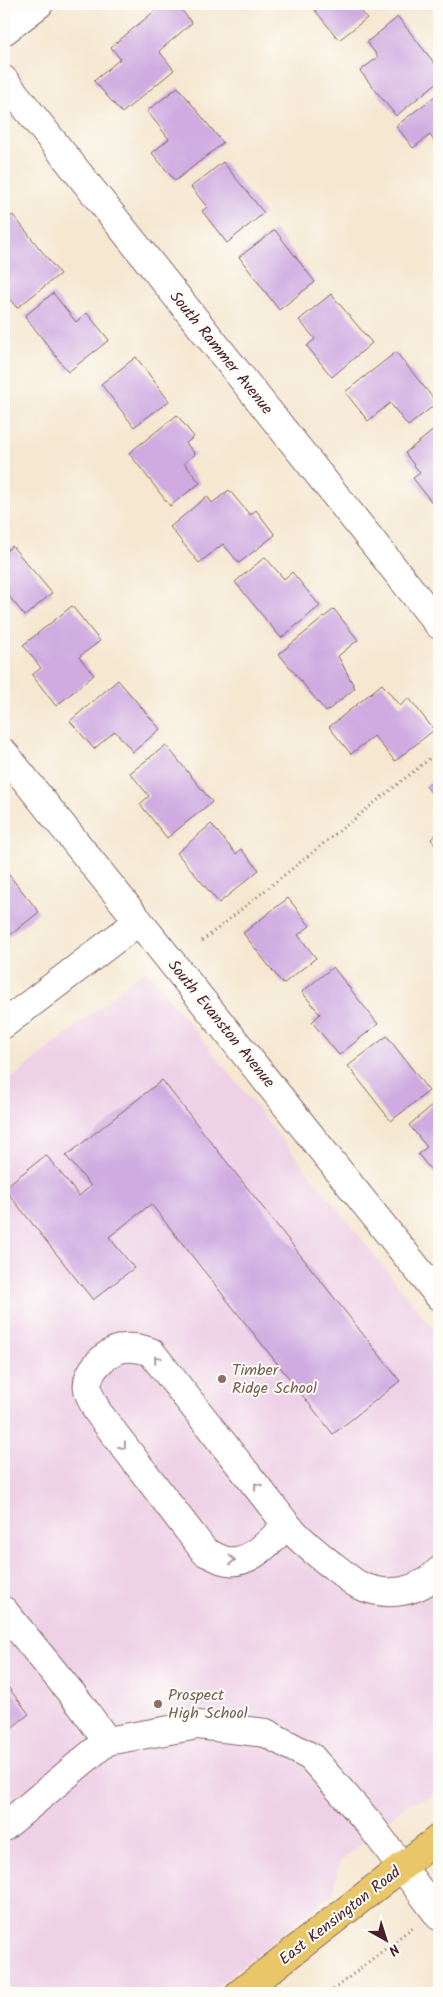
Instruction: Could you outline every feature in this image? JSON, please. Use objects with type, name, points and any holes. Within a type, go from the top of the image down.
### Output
[{"type":"main road","name":"East Kensington Road","points":[[240,1993],[439,1838]]},
{"type":"street","points":[[4,31],[39,4]]},
{"type":"street","name":"South Rammer Avenue","points":[[4,80],[439,625]]},
{"type":"street","name":"South Evanston Avenue","points":[[4,752],[439,1296]]},
{"type":"street","points":[[4,1024],[139,920]]},
{"type":"street","points":[[287,1525],[259,1551],[241,1560],[225,1561],[205,1552],[97,1411],[88,1388],[91,1371],[107,1356],[123,1348],[142,1348],[151,1352],[303,1543],[360,1586],[373,1590],[397,1592],[413,1589],[432,1579],[439,1571]]},
{"type":"street","points":[[4,1611],[81,1705],[107,1741]]},
{"type":"street","points":[[4,1827],[107,1741],[198,1725],[266,1733],[311,1757],[368,1822],[439,1916]]},
{"type":"path","points":[[202,941],[439,751]]},
{"type":"path","points":[[329,1993],[403,1935]]},
{"type":"shaded area","name":"Timber Ridge School","points":[[146,969],[439,1336],[439,1790],[431,1797],[407,1804],[340,1862],[333,1893],[208,1993],[4,1993],[4,1085]]},
{"type":"building","points":[[163,4],[177,4],[192,23],[159,51],[174,70],[122,113],[94,81],[120,59],[111,47]]},
{"type":"building","points":[[310,4],[355,4],[367,18],[339,40]]},
{"type":"building","points":[[398,17],[439,69],[439,81],[396,116],[360,71],[378,57],[367,42]]},
{"type":"building","points":[[178,87],[223,143],[175,181],[152,153],[169,139],[147,111]]},
{"type":"building","points":[[439,93],[439,148],[430,135],[413,148],[396,126]]},
{"type":"building","points":[[223,162],[264,213],[227,243],[202,211],[207,207],[191,187]]},
{"type":"building","points":[[13,215],[60,274],[17,308],[4,292],[4,223]]},
{"type":"building","points":[[275,230],[315,282],[279,310],[239,257]]},
{"type":"building","points":[[53,293],[76,322],[87,313],[109,340],[68,372],[25,316]]},
{"type":"building","points":[[331,294],[372,343],[332,377],[307,346],[315,339],[299,320]]},
{"type":"building","points":[[396,352],[437,403],[408,426],[390,403],[368,421],[345,392]]},
{"type":"building","points":[[136,357],[169,401],[134,427],[101,384]]},
{"type":"building","points":[[177,415],[194,437],[186,443],[195,454],[184,463],[200,483],[170,506],[129,453]]},
{"type":"building","points":[[435,429],[439,435],[439,508],[437,509],[413,478],[420,473],[405,453]]},
{"type":"building","points":[[229,490],[250,515],[256,510],[275,535],[239,563],[223,544],[199,563],[170,527],[207,496],[212,503]]},
{"type":"building","points":[[4,518],[10,525],[4,530]]},
{"type":"building","points":[[12,546],[52,593],[25,616],[8,595],[4,598],[4,553]]},
{"type":"building","points":[[265,557],[284,579],[292,572],[320,606],[281,638],[235,582]]},
{"type":"building","points":[[72,606],[100,641],[79,657],[94,675],[56,706],[32,675],[41,668],[23,645]]},
{"type":"building","points":[[334,609],[358,640],[338,656],[355,688],[326,712],[279,654]]},
{"type":"building","points":[[118,680],[160,729],[133,752],[115,731],[94,749],[70,721]]},
{"type":"building","points":[[382,684],[400,706],[409,698],[434,730],[395,761],[374,736],[351,754],[329,727]]},
{"type":"building","points":[[166,745],[212,802],[167,838],[140,804],[149,796],[130,773]]},
{"type":"building","points":[[439,776],[439,804],[426,786]]},
{"type":"building","points":[[211,824],[236,854],[241,849],[259,870],[219,903],[177,853]]},
{"type":"building","points":[[439,832],[439,850],[431,839]]},
{"type":"building","points":[[9,875],[39,912],[4,940],[4,879]]},
{"type":"building","points":[[288,898],[310,926],[298,935],[316,958],[283,984],[243,933]]},
{"type":"building","points":[[333,967],[378,1024],[339,1055],[312,1022],[320,1014],[302,992]]},
{"type":"building","points":[[387,1036],[429,1091],[391,1121],[348,1066]]},
{"type":"building","points":[[162,1080],[400,1381],[333,1434],[151,1204],[109,1237],[134,1268],[93,1300],[4,1188],[46,1155],[79,1196],[91,1186],[66,1156]]},
{"type":"building","points":[[439,1100],[439,1180],[418,1154],[427,1147],[409,1125]]},
{"type":"building","points":[[4,1682],[29,1714],[4,1734]]},
{"type":"place","name":"Timber Ridge School","points":[[222,1379]]},
{"type":"place","name":"Prospect High School","points":[[158,1704]]}]
